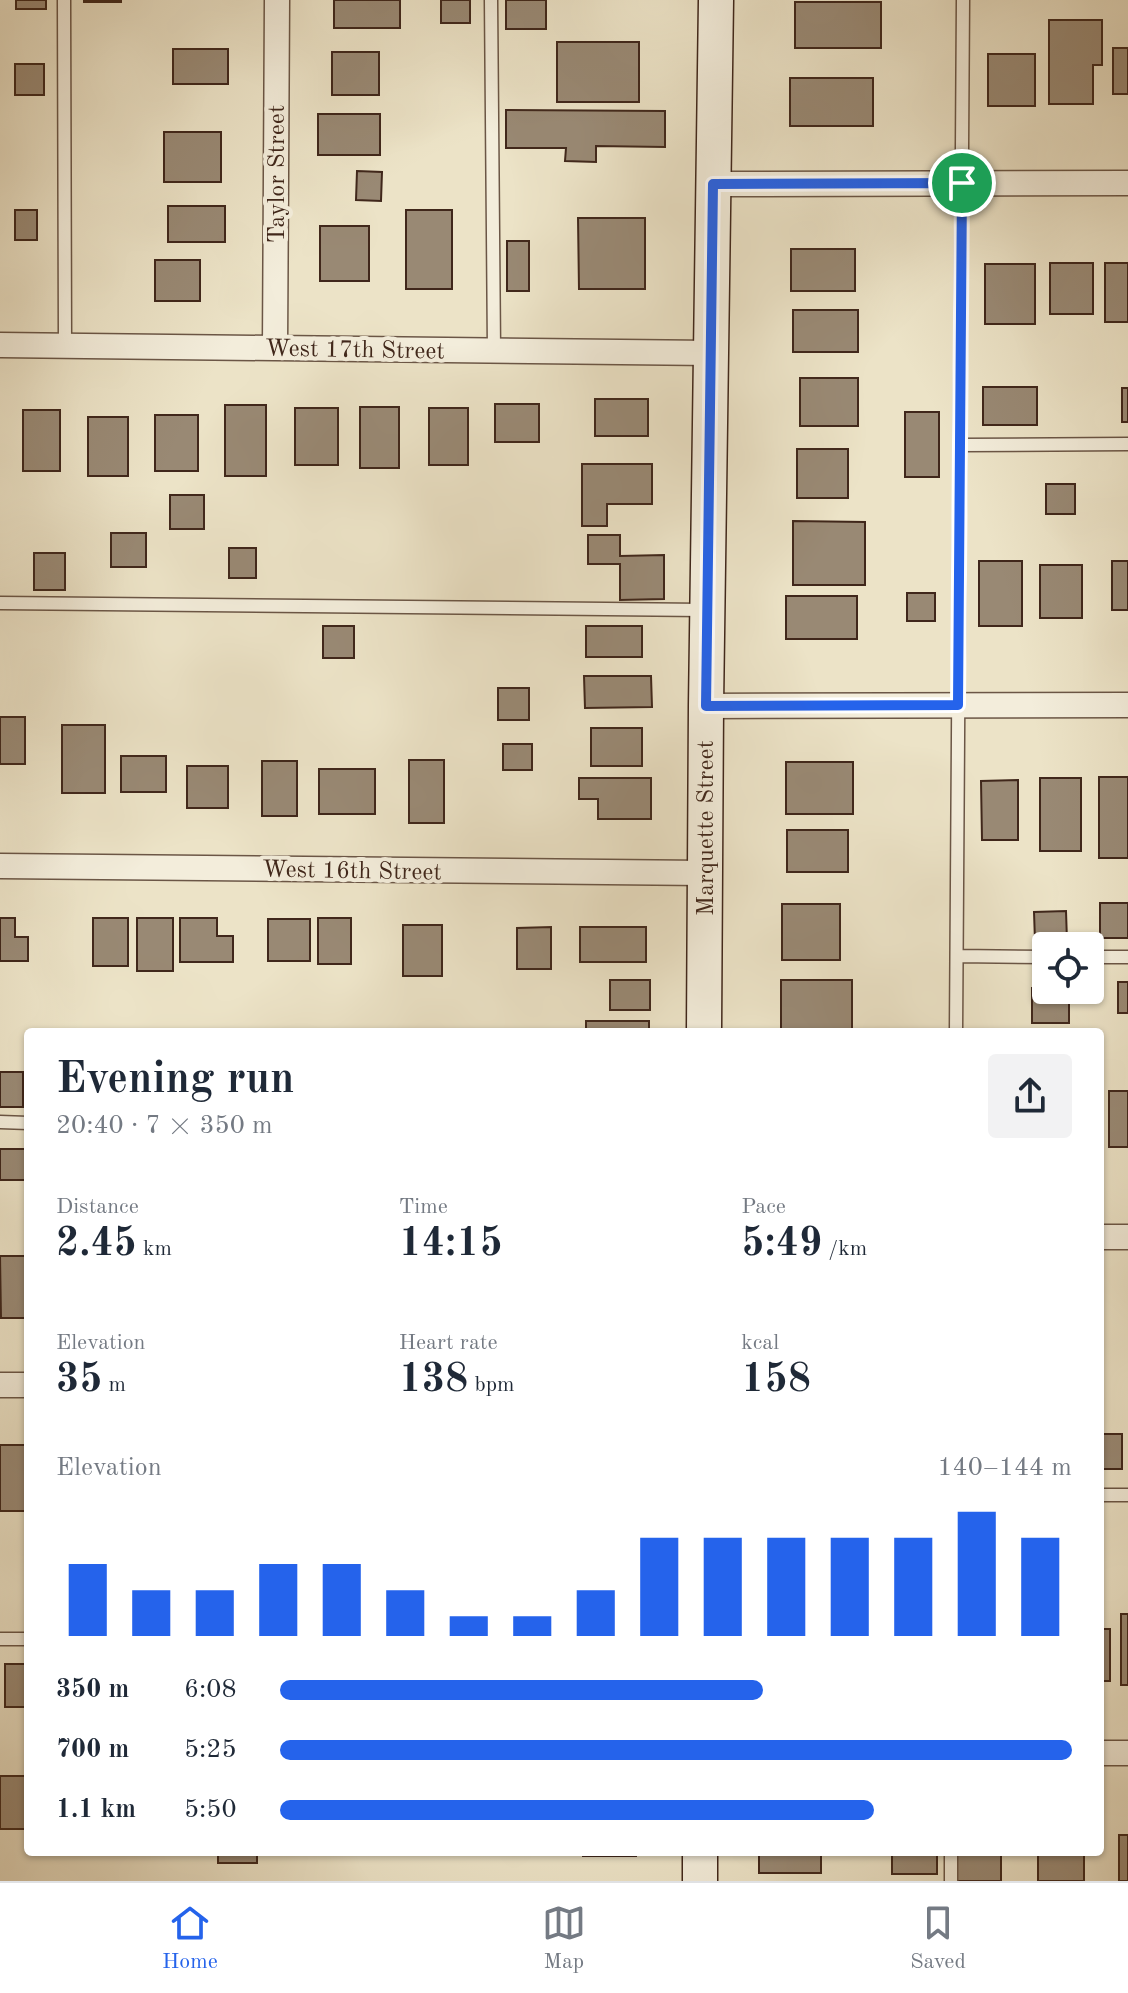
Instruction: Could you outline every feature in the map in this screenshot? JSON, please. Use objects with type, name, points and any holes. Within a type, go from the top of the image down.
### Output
[{"type":"street","name":"Taylor Street","points":[[275,348],[277,0]]},
{"type":"street","name":"Marquette Street","points":[[704,1028],[716,0]]},
{"type":"street","points":[[713,184],[1128,183]]},
{"type":"street","name":"West 17th Street","points":[[0,345],[711,353]]},
{"type":"street","points":[[706,706],[1128,705]]},
{"type":"street","name":"West 16th Street","points":[[0,866],[704,873]]},
{"type":"street","points":[[1104,1237],[1128,1237]]},
{"type":"street","points":[[0,1385],[24,1385]]},
{"type":"street","points":[[1104,1753],[1128,1753]]},
{"type":"street","points":[[700,1856],[700,1881]]},
{"type":"lane","points":[[64,0],[65,345]]},
{"type":"lane","points":[[491,0],[494,350]]},
{"type":"lane","points":[[956,1028],[963,0]]},
{"type":"lane","points":[[960,445],[1128,444]]},
{"type":"lane","points":[[0,603],[707,610]]},
{"type":"lane","points":[[957,956],[1032,957]]},
{"type":"lane","points":[[1104,957],[1128,957]]},
{"type":"lane","points":[[0,1122],[24,1123]]},
{"type":"lane","points":[[1104,1495],[1128,1495]]},
{"type":"lane","points":[[0,1639],[24,1639]]},
{"type":"lane","points":[[951,1856],[951,1881]]},
{"type":"building","points":[[16,0],[46,0],[46,9],[16,9]]},
{"type":"building","points":[[121,0],[121,2],[84,2]]},
{"type":"building","points":[[334,0],[400,0],[400,28],[334,28]]},
{"type":"building","points":[[441,0],[470,0],[470,23],[441,23]]},
{"type":"building","points":[[506,0],[546,0],[546,29],[506,29]]},
{"type":"building","points":[[795,2],[881,2],[881,48],[795,48]]},
{"type":"building","points":[[1049,20],[1102,20],[1102,65],[1093,65],[1093,104],[1049,104]]},
{"type":"building","points":[[557,42],[639,42],[639,102],[557,102]]},
{"type":"building","points":[[1113,48],[1128,48],[1128,94],[1113,94]]},
{"type":"building","points":[[173,49],[228,49],[228,84],[173,84]]},
{"type":"building","points":[[332,52],[379,52],[379,95],[332,95]]},
{"type":"building","points":[[988,54],[1035,54],[1035,106],[988,106]]},
{"type":"building","points":[[15,64],[44,64],[44,95],[15,95]]},
{"type":"building","points":[[790,78],[873,78],[873,126],[790,126]]},
{"type":"building","points":[[506,110],[665,111],[665,147],[596,146],[596,162],[565,161],[566,148],[506,148]]},
{"type":"building","points":[[318,114],[380,114],[380,155],[318,155]]},
{"type":"building","points":[[164,132],[221,132],[221,182],[164,182]]},
{"type":"building","points":[[357,171],[382,172],[381,201],[356,200]]},
{"type":"building","points":[[168,206],[225,206],[225,242],[168,242]]},
{"type":"building","points":[[15,210],[37,210],[37,240],[15,240]]},
{"type":"building","points":[[406,210],[452,210],[452,289],[406,289]]},
{"type":"building","points":[[578,218],[645,218],[645,289],[579,289]]},
{"type":"building","points":[[320,226],[369,226],[369,281],[320,281]]},
{"type":"building","points":[[507,241],[529,241],[529,291],[507,291]]},
{"type":"building","points":[[791,249],[855,249],[855,291],[791,291]]},
{"type":"building","points":[[155,260],[200,260],[200,301],[155,301]]},
{"type":"building","points":[[1050,263],[1093,263],[1093,314],[1050,314]]},
{"type":"building","points":[[1105,263],[1128,263],[1128,322],[1105,322]]},
{"type":"building","points":[[985,264],[1035,264],[1035,324],[985,324]]},
{"type":"building","points":[[793,310],[858,310],[858,352],[793,352]]},
{"type":"building","points":[[800,378],[858,378],[858,426],[800,426]]},
{"type":"building","points":[[983,387],[1037,387],[1037,425],[983,425]]},
{"type":"building","points":[[1122,388],[1128,388],[1128,422],[1122,422]]},
{"type":"building","points":[[595,399],[648,399],[648,436],[595,436]]},
{"type":"building","points":[[495,404],[539,404],[539,442],[495,442]]},
{"type":"building","points":[[225,405],[266,405],[266,476],[225,476]]},
{"type":"building","points":[[360,407],[399,407],[399,468],[360,468]]},
{"type":"building","points":[[295,408],[338,408],[338,465],[295,465]]},
{"type":"building","points":[[429,408],[468,408],[468,465],[429,465]]},
{"type":"building","points":[[23,410],[60,410],[60,471],[23,471]]},
{"type":"building","points":[[905,412],[939,412],[939,477],[905,477]]},
{"type":"building","points":[[155,415],[198,415],[198,471],[155,471]]},
{"type":"building","points":[[88,417],[128,417],[128,476],[88,476]]},
{"type":"building","points":[[797,449],[848,449],[848,498],[797,498]]},
{"type":"building","points":[[582,464],[652,464],[652,504],[607,504],[607,526],[582,526]]},
{"type":"building","points":[[1046,484],[1075,484],[1075,514],[1046,514]]},
{"type":"building","points":[[170,495],[204,495],[204,529],[170,529]]},
{"type":"building","points":[[793,521],[865,522],[865,585],[793,585]]},
{"type":"building","points":[[111,533],[146,533],[146,567],[111,567]]},
{"type":"building","points":[[588,535],[620,535],[620,556],[664,555],[664,599],[620,600],[620,564],[588,564]]},
{"type":"building","points":[[229,548],[256,548],[256,578],[229,578]]},
{"type":"building","points":[[34,553],[65,553],[65,590],[34,590]]},
{"type":"building","points":[[979,561],[1022,561],[1022,626],[979,626]]},
{"type":"building","points":[[1112,561],[1128,561],[1128,610],[1112,610]]},
{"type":"building","points":[[1040,565],[1082,565],[1082,618],[1040,618]]},
{"type":"building","points":[[907,593],[935,593],[935,621],[907,621]]},
{"type":"building","points":[[786,596],[857,596],[857,639],[786,639]]},
{"type":"building","points":[[323,626],[354,626],[354,658],[323,658]]},
{"type":"building","points":[[586,626],[642,626],[642,657],[586,657]]},
{"type":"building","points":[[584,676],[651,676],[652,707],[585,708]]},
{"type":"building","points":[[498,688],[529,688],[529,720],[498,720]]},
{"type":"building","points":[[0,717],[25,717],[25,764],[0,764]]},
{"type":"building","points":[[62,725],[105,725],[105,793],[62,793]]},
{"type":"building","points":[[591,728],[642,728],[642,766],[591,766]]},
{"type":"building","points":[[503,744],[532,744],[532,770],[503,770]]},
{"type":"building","points":[[121,756],[166,756],[166,792],[121,792]]},
{"type":"building","points":[[409,760],[444,760],[444,823],[409,823]]},
{"type":"building","points":[[262,761],[297,761],[297,816],[262,816]]},
{"type":"building","points":[[786,762],[853,762],[853,814],[786,814]]},
{"type":"building","points":[[187,766],[228,766],[228,808],[187,808]]},
{"type":"building","points":[[319,769],[375,769],[375,814],[319,814]]},
{"type":"building","points":[[1099,777],[1128,777],[1128,858],[1099,858]]},
{"type":"building","points":[[579,778],[651,778],[651,819],[598,819],[598,799],[579,799]]},
{"type":"building","points":[[1040,778],[1081,778],[1081,851],[1040,851]]},
{"type":"building","points":[[1018,780],[1018,840],[982,840],[981,781]]},
{"type":"building","points":[[787,830],[848,830],[848,872],[787,872]]},
{"type":"building","points":[[1100,903],[1128,903],[1128,938],[1104,938],[1104,932],[1100,932]]},
{"type":"building","points":[[782,904],[840,904],[840,960],[782,960]]},
{"type":"building","points":[[1066,911],[1067,932],[1035,932],[1034,912]]},
{"type":"building","points":[[0,918],[15,918],[15,937],[28,937],[28,961],[0,961]]},
{"type":"building","points":[[93,918],[128,918],[128,966],[93,966]]},
{"type":"building","points":[[137,918],[173,918],[173,971],[137,971]]},
{"type":"building","points":[[180,918],[217,918],[217,936],[233,936],[233,962],[180,962]]},
{"type":"building","points":[[318,918],[351,918],[351,964],[318,964]]},
{"type":"building","points":[[268,919],[310,919],[310,961],[268,961]]},
{"type":"building","points":[[403,925],[442,925],[442,976],[403,976]]},
{"type":"building","points":[[551,927],[551,969],[517,969],[517,928]]},
{"type":"building","points":[[580,927],[646,927],[646,962],[580,962]]},
{"type":"building","points":[[610,980],[650,980],[650,1010],[610,1010]]},
{"type":"building","points":[[781,980],[852,980],[852,1028],[781,1028]]},
{"type":"building","points":[[1118,982],[1128,982],[1128,1013],[1118,1013]]},
{"type":"building","points":[[1032,1004],[1069,1004],[1069,1023],[1032,1023]]},
{"type":"building","points":[[586,1021],[649,1021],[649,1028],[586,1028]]},
{"type":"building","points":[[0,1072],[23,1072],[23,1107],[0,1107]]},
{"type":"building","points":[[1109,1091],[1128,1091],[1128,1147],[1109,1147]]},
{"type":"building","points":[[0,1149],[24,1149],[24,1180],[0,1180]]},
{"type":"building","points":[[0,1256],[24,1256],[24,1318],[1,1318]]},
{"type":"building","points":[[1104,1434],[1122,1434],[1122,1469],[1104,1469]]},
{"type":"building","points":[[0,1445],[24,1445],[24,1511],[0,1511]]},
{"type":"building","points":[[1121,1614],[1128,1614],[1128,1685],[1121,1685]]},
{"type":"building","points":[[1104,1629],[1110,1629],[1110,1681],[1104,1681]]},
{"type":"building","points":[[5,1664],[24,1664],[24,1707],[5,1707]]},
{"type":"building","points":[[0,1776],[24,1776],[24,1829],[0,1829]]},
{"type":"building","points":[[1119,1835],[1128,1835],[1128,1881],[1119,1881]]},
{"type":"building","points":[[218,1856],[257,1856],[257,1863],[218,1863]]},
{"type":"building","points":[[759,1856],[821,1856],[821,1873],[759,1873]]},
{"type":"building","points":[[892,1856],[937,1856],[937,1874],[892,1874]]},
{"type":"building","points":[[956,1856],[1001,1856],[1001,1881],[956,1881]]},
{"type":"building","points":[[1038,1856],[1084,1856],[1084,1881],[1038,1881]]},
{"type":"route","points":[[962,183],[958,705],[706,706],[713,184],[962,183]]}]
